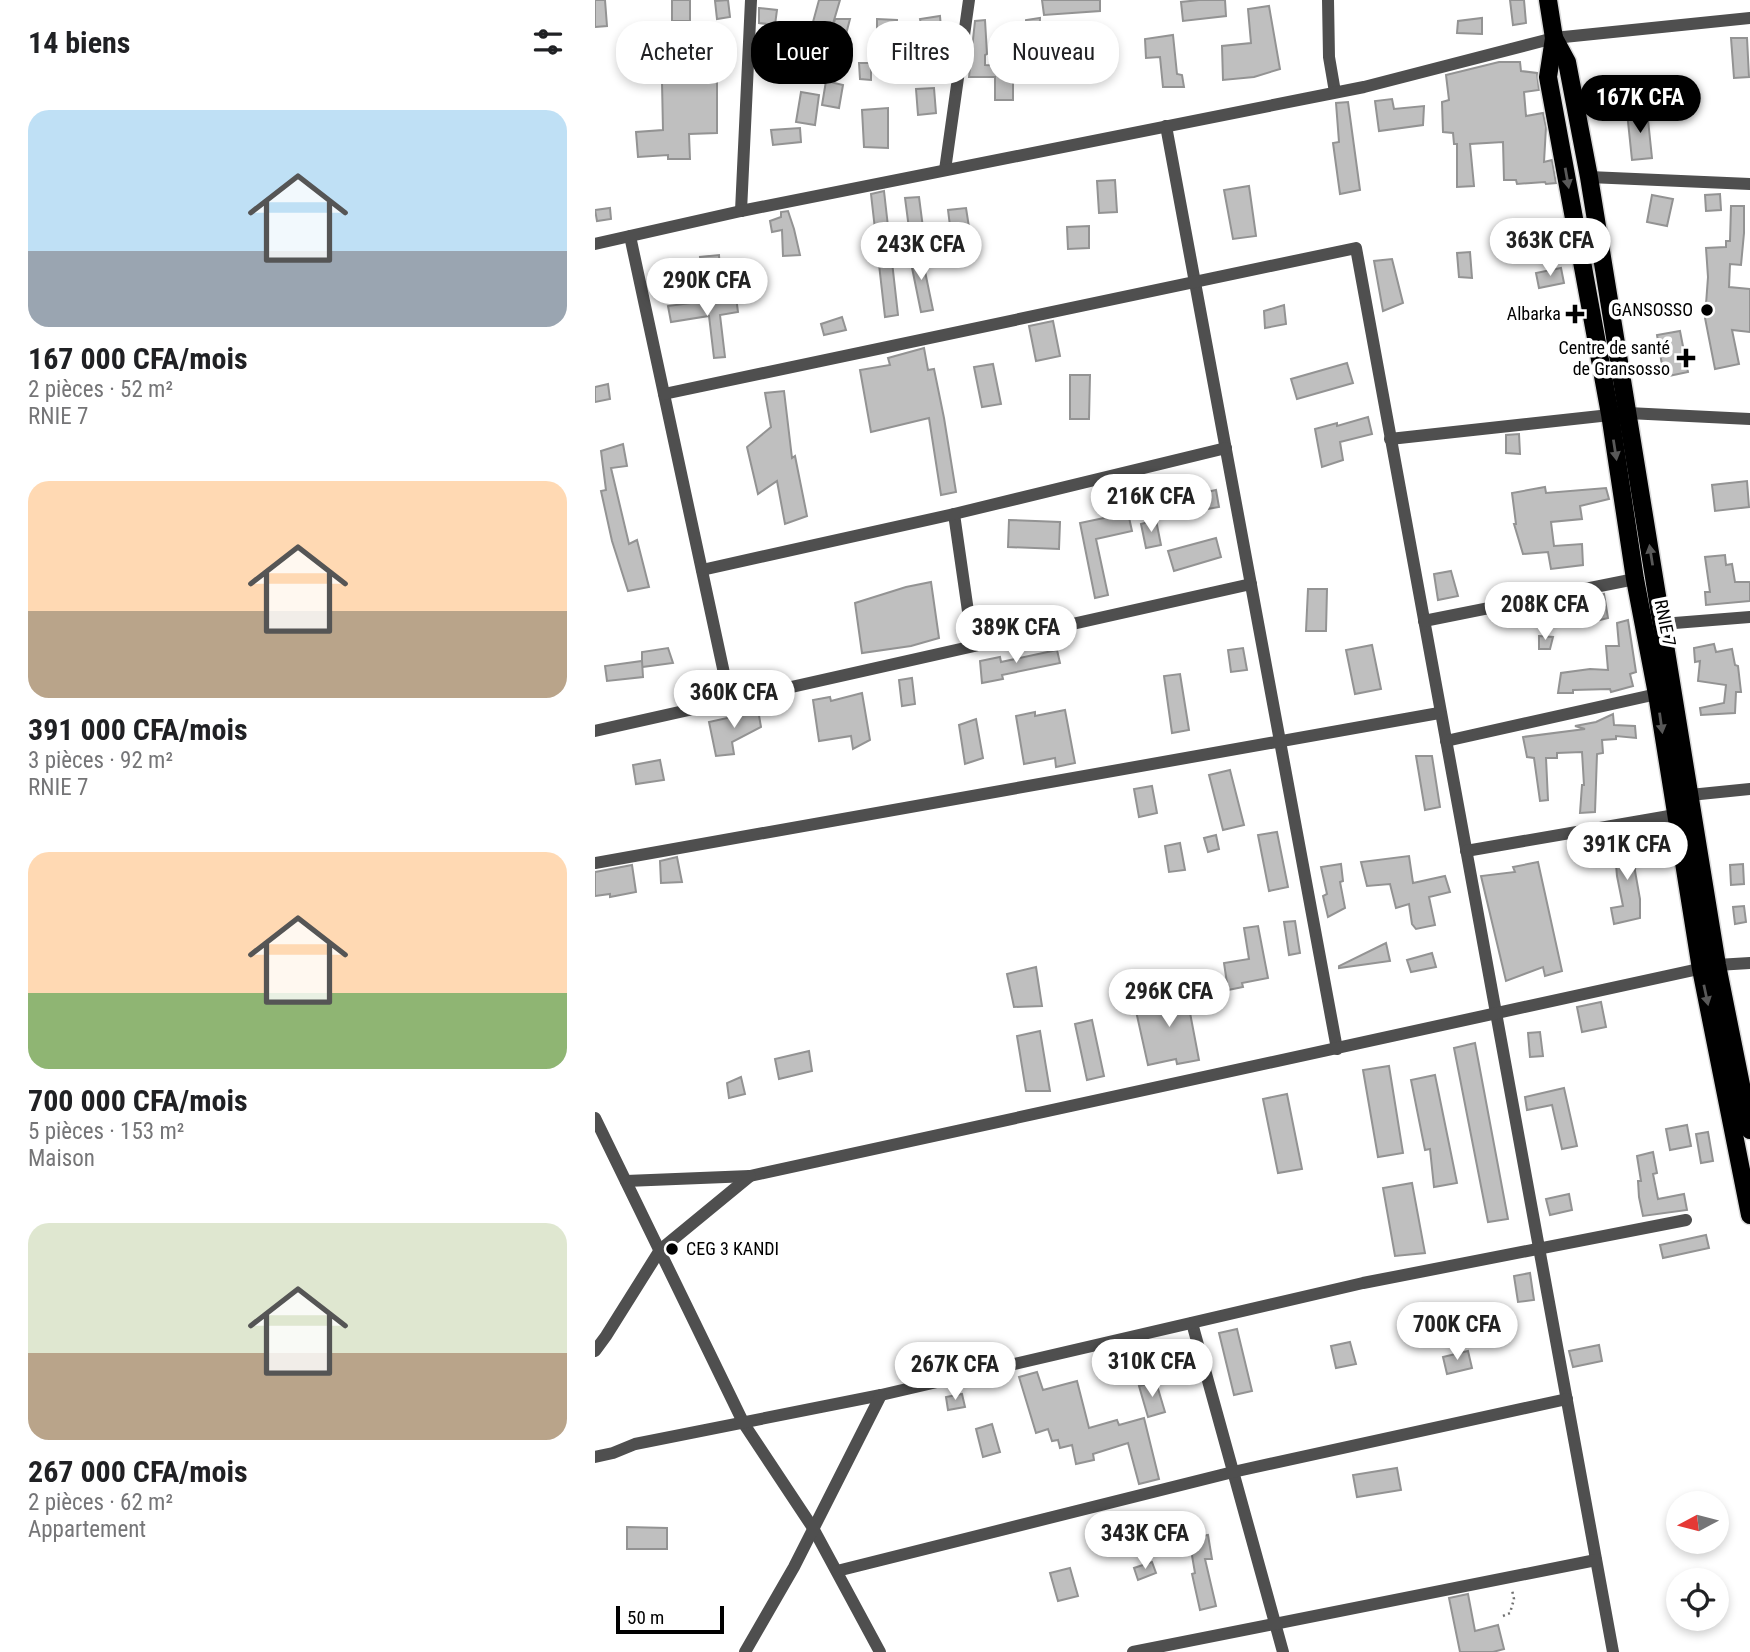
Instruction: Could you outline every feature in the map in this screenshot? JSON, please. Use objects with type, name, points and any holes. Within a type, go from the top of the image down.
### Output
[{"type":"main road","name":"RNIE 7","points":[[1548,0],[1554,38],[1548,77],[1663,624],[1690,795],[1709,967],[1750,1215]]},
{"type":"main road","name":"RNIE 7","points":[[1554,38],[1567,62],[1589,177],[1619,414],[1635,579],[1657,694],[1675,815],[1709,967],[1748,1105],[1750,1130]]},
{"type":"street","points":[[741,211],[751,0]]},
{"type":"street","points":[[945,170],[969,0]]},
{"type":"street","points":[[1328,0],[1329,57],[1335,92]]},
{"type":"street","points":[[595,244],[741,211],[1335,92],[1554,38],[1750,18]]},
{"type":"street","points":[[1166,126],[1337,1049]]},
{"type":"street","points":[[1589,177],[1750,184]]},
{"type":"street","points":[[630,236],[730,701]]},
{"type":"street","points":[[664,394],[1356,248],[1613,1652]]},
{"type":"street","points":[[1391,439],[1619,414],[1750,419]]},
{"type":"street","points":[[702,570],[954,514],[1226,448]]},
{"type":"street","points":[[954,514],[974,646]]},
{"type":"street","points":[[1424,621],[1635,579]]},
{"type":"street","points":[[595,731],[1251,584]]},
{"type":"street","points":[[1663,624],[1750,617]]},
{"type":"street","points":[[1446,741],[1657,694]]},
{"type":"street","points":[[595,863],[1439,713]]},
{"type":"street","points":[[1690,795],[1750,789]]},
{"type":"street","points":[[1466,851],[1675,815]]},
{"type":"street","points":[[626,1181],[750,1176],[1709,967],[1750,963]]},
{"type":"street","points":[[595,1118],[744,1424],[813,1528],[880,1652]]},
{"type":"street","points":[[595,1351],[660,1250],[750,1176]]},
{"type":"street","points":[[595,1457],[635,1444],[881,1395],[1363,1283],[1686,1220]]},
{"type":"street","points":[[1192,1323],[1283,1652]]},
{"type":"street","points":[[745,1652],[813,1528],[881,1395]]},
{"type":"street","points":[[837,1571],[1233,1472],[1567,1399]]},
{"type":"street","points":[[1133,1652],[1596,1560]]},
{"type":"path","points":[[1503,1616],[1510,1613],[1514,1599],[1508,1577]]},
{"type":"building","points":[[595,0],[605,0],[607,26],[595,27]]},
{"type":"building","points":[[672,0],[690,0],[690,21],[672,21]]},
{"type":"building","points":[[728,0],[730,17],[717,19],[715,1]]},
{"type":"building","points":[[819,0],[840,0],[834,21],[813,21]]},
{"type":"building","points":[[1042,0],[1100,0],[1100,11],[1044,15]]},
{"type":"building","points":[[1225,0],[1226,16],[1183,21],[1181,2]]},
{"type":"building","points":[[1510,0],[1524,0],[1526,23],[1513,25]]},
{"type":"building","points":[[1269,6],[1280,69],[1254,77],[1223,80],[1222,46],[1251,43],[1248,9]]},
{"type":"building","points":[[759,8],[777,10],[776,21],[759,21]]},
{"type":"building","points":[[940,16],[940,21],[920,21]]},
{"type":"building","points":[[1482,18],[1482,34],[1457,33],[1458,21]]},
{"type":"building","points":[[985,20],[985,65],[988,65],[988,77],[974,77],[975,21]]},
{"type":"building","points":[[1173,35],[1177,74],[1182,75],[1184,87],[1163,87],[1160,57],[1146,58],[1145,39]]},
{"type":"building","points":[[1731,38],[1747,38],[1749,77],[1734,78]]},
{"type":"building","points":[[1499,62],[1520,62],[1521,71],[1537,73],[1539,90],[1524,92],[1526,116],[1543,113],[1546,127],[1544,162],[1552,160],[1556,183],[1517,184],[1516,180],[1504,180],[1503,142],[1470,144],[1474,186],[1457,187],[1457,144],[1454,144],[1453,133],[1443,132],[1442,102],[1449,100],[1446,75]]},
{"type":"building","points":[[859,63],[867,63],[867,80],[860,79]]},
{"type":"building","points":[[662,84],[717,84],[717,133],[689,134],[690,159],[668,159],[668,155],[638,157],[636,132],[663,130]]},
{"type":"building","points":[[826,84],[843,85],[839,108],[822,105]]},
{"type":"building","points":[[995,84],[1013,84],[1013,100],[995,100]]},
{"type":"building","points":[[934,88],[936,113],[918,115],[916,89]]},
{"type":"building","points":[[801,92],[819,95],[815,125],[796,122]]},
{"type":"building","points":[[1392,99],[1394,109],[1424,106],[1423,125],[1379,131],[1375,101]]},
{"type":"building","points":[[1348,102],[1360,190],[1340,194],[1333,143],[1339,142],[1336,103]]},
{"type":"building","points":[[888,108],[888,148],[864,147],[862,110]]},
{"type":"building","points":[[1647,110],[1652,158],[1632,160],[1627,112]]},
{"type":"building","points":[[800,128],[801,142],[773,145],[771,130]]},
{"type":"building","points":[[1115,180],[1117,212],[1099,213],[1097,181]]},
{"type":"building","points":[[1249,186],[1256,236],[1233,239],[1224,190]]},
{"type":"building","points":[[884,191],[898,315],[885,317],[871,194]]},
{"type":"building","points":[[1720,194],[1721,210],[1706,211],[1705,195]]},
{"type":"building","points":[[1652,195],[1673,199],[1667,226],[1647,222]]},
{"type":"building","points":[[919,197],[925,243],[911,244],[905,198]]},
{"type":"building","points":[[1731,206],[1744,206],[1744,233],[1741,265],[1730,264],[1729,287],[1750,289],[1750,332],[1732,330],[1739,364],[1715,369],[1705,318],[1708,277],[1706,248],[1726,247],[1726,241],[1730,241]]},
{"type":"building","points":[[610,208],[611,219],[597,221],[595,210]]},
{"type":"building","points":[[966,208],[971,240],[952,242],[948,210]]},
{"type":"building","points":[[788,211],[800,255],[783,256],[782,230],[772,232],[770,221],[781,217],[781,212]]},
{"type":"building","points":[[1089,226],[1089,248],[1068,249],[1067,227]]},
{"type":"building","points":[[921,252],[933,310],[921,312],[909,253]]},
{"type":"building","points":[[1470,252],[1472,278],[1459,277],[1457,253]]},
{"type":"building","points":[[719,255],[720,270],[702,271],[700,257]]},
{"type":"building","points":[[1392,259],[1403,303],[1383,311],[1374,261]]},
{"type":"building","points":[[1561,268],[1564,283],[1539,288],[1536,273]]},
{"type":"building","points":[[736,297],[738,312],[720,315],[725,357],[714,358],[709,316],[671,322],[668,306]]},
{"type":"building","points":[[1284,305],[1286,324],[1265,328],[1264,311]]},
{"type":"building","points":[[842,317],[846,330],[824,335],[821,324]]},
{"type":"building","points":[[1053,321],[1060,356],[1036,361],[1029,326]]},
{"type":"building","points":[[1680,331],[1688,372],[1664,377],[1657,335]]},
{"type":"building","points":[[924,348],[928,370],[934,369],[956,492],[941,495],[929,418],[871,432],[860,370],[890,365],[888,358]]},
{"type":"building","points":[[1347,363],[1353,383],[1297,399],[1291,379]]},
{"type":"building","points":[[993,364],[1001,404],[982,407],[974,367]]},
{"type":"building","points":[[1070,375],[1090,375],[1089,419],[1070,419]]},
{"type":"building","points":[[608,384],[610,399],[595,402],[595,387]]},
{"type":"building","points":[[784,391],[792,458],[795,456],[807,516],[785,524],[777,481],[758,494],[747,447],[771,427],[765,393]]},
{"type":"building","points":[[1368,417],[1372,434],[1340,442],[1343,460],[1322,467],[1315,429]]},
{"type":"building","points":[[1519,434],[1520,454],[1506,453],[1506,435]]},
{"type":"building","points":[[623,444],[627,466],[611,468],[629,544],[637,540],[649,587],[628,591],[612,541],[601,491],[606,490],[601,451]]},
{"type":"building","points":[[1747,481],[1749,507],[1715,511],[1712,485]]},
{"type":"building","points":[[1545,487],[1546,493],[1606,488],[1609,499],[1580,506],[1582,519],[1551,522],[1554,546],[1582,544],[1583,565],[1551,569],[1548,552],[1523,554],[1514,524],[1512,493]]},
{"type":"building","points":[[1216,490],[1219,507],[1196,511],[1192,495]]},
{"type":"building","points":[[1128,513],[1132,531],[1096,539],[1108,595],[1095,598],[1080,523]]},
{"type":"building","points":[[1009,520],[1060,522],[1059,549],[1008,547]]},
{"type":"building","points":[[1156,520],[1161,545],[1146,548],[1141,524]]},
{"type":"building","points":[[1216,538],[1221,557],[1174,571],[1168,551]]},
{"type":"building","points":[[1725,555],[1726,565],[1732,564],[1735,582],[1750,582],[1750,601],[1706,605],[1705,592],[1710,592],[1705,557]]},
{"type":"building","points":[[1451,571],[1458,596],[1438,600],[1434,574]]},
{"type":"building","points":[[931,582],[939,638],[911,646],[862,653],[855,603]]},
{"type":"building","points":[[1308,589],[1327,589],[1326,631],[1306,631]]},
{"type":"building","points":[[1604,594],[1608,618],[1596,621],[1593,596]]},
{"type":"building","points":[[1628,620],[1636,672],[1630,674],[1633,686],[1611,692],[1610,689],[1558,693],[1561,673],[1590,669],[1608,670],[1606,646],[1619,646],[1617,623]]},
{"type":"building","points":[[1539,636],[1553,637],[1550,649],[1539,649]]},
{"type":"building","points":[[1714,644],[1716,652],[1732,649],[1735,665],[1738,666],[1741,692],[1736,692],[1735,713],[1701,715],[1700,708],[1724,703],[1726,685],[1698,681],[1700,661],[1695,662],[1694,648]]},
{"type":"building","points":[[1372,645],[1381,689],[1355,694],[1346,650]]},
{"type":"building","points":[[668,648],[673,663],[642,667],[642,652]]},
{"type":"building","points":[[1243,648],[1247,670],[1231,672],[1228,650]]},
{"type":"building","points":[[1057,650],[1060,663],[1002,675],[1003,679],[982,683],[980,661],[1000,657],[1001,662]]},
{"type":"building","points":[[642,661],[643,677],[607,681],[605,666]]},
{"type":"building","points":[[1180,674],[1189,730],[1172,733],[1164,676]]},
{"type":"building","points":[[912,678],[915,704],[902,706],[899,680]]},
{"type":"building","points":[[862,693],[870,740],[853,749],[851,736],[819,741],[813,700],[830,697],[831,701]]},
{"type":"building","points":[[757,704],[761,727],[732,742],[734,754],[716,756],[709,722],[741,715],[741,710]]},
{"type":"building","points":[[1065,710],[1075,763],[1056,767],[1055,758],[1024,764],[1016,716],[1035,712],[1035,716]]},
{"type":"building","points":[[1613,714],[1614,725],[1635,726],[1636,738],[1616,736],[1616,739],[1602,740],[1603,753],[1597,754],[1595,812],[1580,813],[1584,785],[1582,752],[1557,753],[1557,758],[1546,758],[1548,800],[1540,801],[1534,758],[1527,757],[1523,737],[1585,729],[1575,726],[1596,722]]},
{"type":"building","points":[[976,719],[983,758],[965,764],[959,725]]},
{"type":"building","points":[[1416,756],[1432,756],[1440,807],[1425,810]]},
{"type":"building","points":[[660,760],[664,780],[636,784],[633,765]]},
{"type":"building","points":[[1230,770],[1244,825],[1223,830],[1209,775]]},
{"type":"building","points":[[1152,786],[1157,813],[1139,817],[1134,789]]},
{"type":"building","points":[[1277,832],[1288,887],[1269,891],[1258,835]]},
{"type":"building","points":[[1216,835],[1219,849],[1208,852],[1204,838]]},
{"type":"building","points":[[1636,839],[1635,871],[1640,918],[1614,924],[1611,908],[1623,906],[1614,841]]},
{"type":"building","points":[[1180,843],[1185,870],[1169,872],[1165,846]]},
{"type":"building","points":[[1409,856],[1413,883],[1445,876],[1450,892],[1429,897],[1435,925],[1416,929],[1412,924],[1409,904],[1396,908],[1390,884],[1367,886],[1361,862]]},
{"type":"building","points":[[677,857],[682,882],[661,883],[660,861]]},
{"type":"building","points":[[1538,862],[1562,971],[1545,976],[1543,967],[1506,981],[1481,876],[1515,872],[1513,867]]},
{"type":"building","points":[[1341,864],[1343,881],[1340,882],[1345,908],[1328,917],[1323,896],[1327,894],[1321,867]]},
{"type":"building","points":[[1743,864],[1744,884],[1731,885],[1730,865]]},
{"type":"building","points":[[632,865],[636,892],[610,897],[610,894],[595,896],[595,872]]},
{"type":"building","points":[[1744,906],[1746,922],[1735,924],[1733,907]]},
{"type":"building","points":[[1295,921],[1300,953],[1289,955],[1284,922]]},
{"type":"building","points":[[1258,926],[1268,978],[1242,983],[1243,987],[1228,990],[1224,963],[1249,959],[1244,928]]},
{"type":"building","points":[[1386,943],[1390,961],[1339,968],[1339,966]]},
{"type":"building","points":[[1432,953],[1436,967],[1411,972],[1407,960]]},
{"type":"building","points":[[1036,967],[1042,1006],[1014,1007],[1007,974]]},
{"type":"building","points":[[1183,976],[1199,1060],[1177,1064],[1176,1059],[1148,1065],[1136,1011],[1173,1004],[1168,979]]},
{"type":"building","points":[[1601,1002],[1606,1027],[1582,1032],[1577,1007]]},
{"type":"building","points":[[1092,1020],[1104,1076],[1087,1080],[1075,1024]]},
{"type":"building","points":[[1040,1031],[1050,1091],[1026,1091],[1017,1036]]},
{"type":"building","points":[[1540,1032],[1543,1056],[1530,1057],[1528,1033]]},
{"type":"building","points":[[1475,1043],[1508,1219],[1488,1222],[1454,1048]]},
{"type":"building","points":[[809,1051],[812,1071],[779,1079],[775,1059]]},
{"type":"building","points":[[1389,1066],[1403,1153],[1378,1157],[1363,1070]]},
{"type":"building","points":[[1435,1075],[1457,1183],[1434,1187],[1430,1149],[1425,1150],[1411,1080]]},
{"type":"building","points":[[741,1077],[745,1094],[729,1098],[727,1083]]},
{"type":"building","points":[[1564,1088],[1577,1146],[1562,1149],[1552,1105],[1527,1110],[1525,1097]]},
{"type":"building","points":[[1287,1094],[1302,1169],[1278,1173],[1263,1099]]},
{"type":"building","points":[[1687,1125],[1691,1146],[1670,1150],[1666,1129]]},
{"type":"building","points":[[1708,1132],[1713,1161],[1701,1163],[1696,1134]]},
{"type":"building","points":[[1653,1152],[1657,1173],[1653,1174],[1658,1199],[1684,1194],[1687,1210],[1643,1216],[1637,1156]]},
{"type":"building","points":[[1412,1183],[1425,1253],[1395,1256],[1383,1188]]},
{"type":"building","points":[[1569,1194],[1572,1210],[1550,1215],[1546,1199]]},
{"type":"building","points":[[1706,1235],[1709,1248],[1663,1258],[1660,1245]]},
{"type":"building","points":[[1530,1273],[1534,1300],[1518,1302],[1514,1276]]},
{"type":"building","points":[[1237,1329],[1252,1391],[1234,1395],[1219,1333]]},
{"type":"building","points":[[1350,1342],[1356,1364],[1336,1368],[1331,1346]]},
{"type":"building","points":[[1599,1345],[1602,1361],[1573,1367],[1569,1351]]},
{"type":"building","points":[[1468,1351],[1472,1368],[1447,1374],[1443,1357]]},
{"type":"building","points":[[1037,1372],[1043,1390],[1077,1381],[1089,1428],[1117,1420],[1119,1425],[1144,1418],[1159,1479],[1139,1484],[1128,1443],[1093,1454],[1094,1460],[1076,1464],[1072,1445],[1060,1448],[1058,1440],[1052,1441],[1048,1429],[1036,1433],[1019,1377]]},
{"type":"building","points":[[1156,1382],[1165,1412],[1148,1417],[1139,1386]]},
{"type":"building","points":[[962,1394],[965,1407],[948,1410],[946,1397]]},
{"type":"building","points":[[992,1424],[1000,1452],[983,1457],[976,1429]]},
{"type":"building","points":[[1397,1468],[1401,1490],[1357,1497],[1353,1475]]},
{"type":"building","points":[[627,1527],[667,1528],[667,1549],[627,1549]]},
{"type":"building","points":[[1208,1535],[1212,1559],[1205,1559],[1216,1606],[1200,1610],[1192,1574],[1195,1573],[1189,1538]]},
{"type":"building","points":[[1152,1562],[1156,1573],[1138,1580],[1134,1568]]},
{"type":"building","points":[[1070,1568],[1078,1596],[1058,1601],[1050,1573]]},
{"type":"building","points":[[1468,1594],[1475,1631],[1498,1625],[1504,1649],[1493,1652],[1460,1652],[1449,1598]]},
{"type":"place","name":"GANSOSSO","points":[[1707,310]]},
{"type":"place","name":"Albarka","points":[[1575,314]]},
{"type":"place","name":"Centre de santé de Gransosso","points":[[1686,358]]},
{"type":"place","name":"CEG 3 KANDI","points":[[672,1249]]}]
